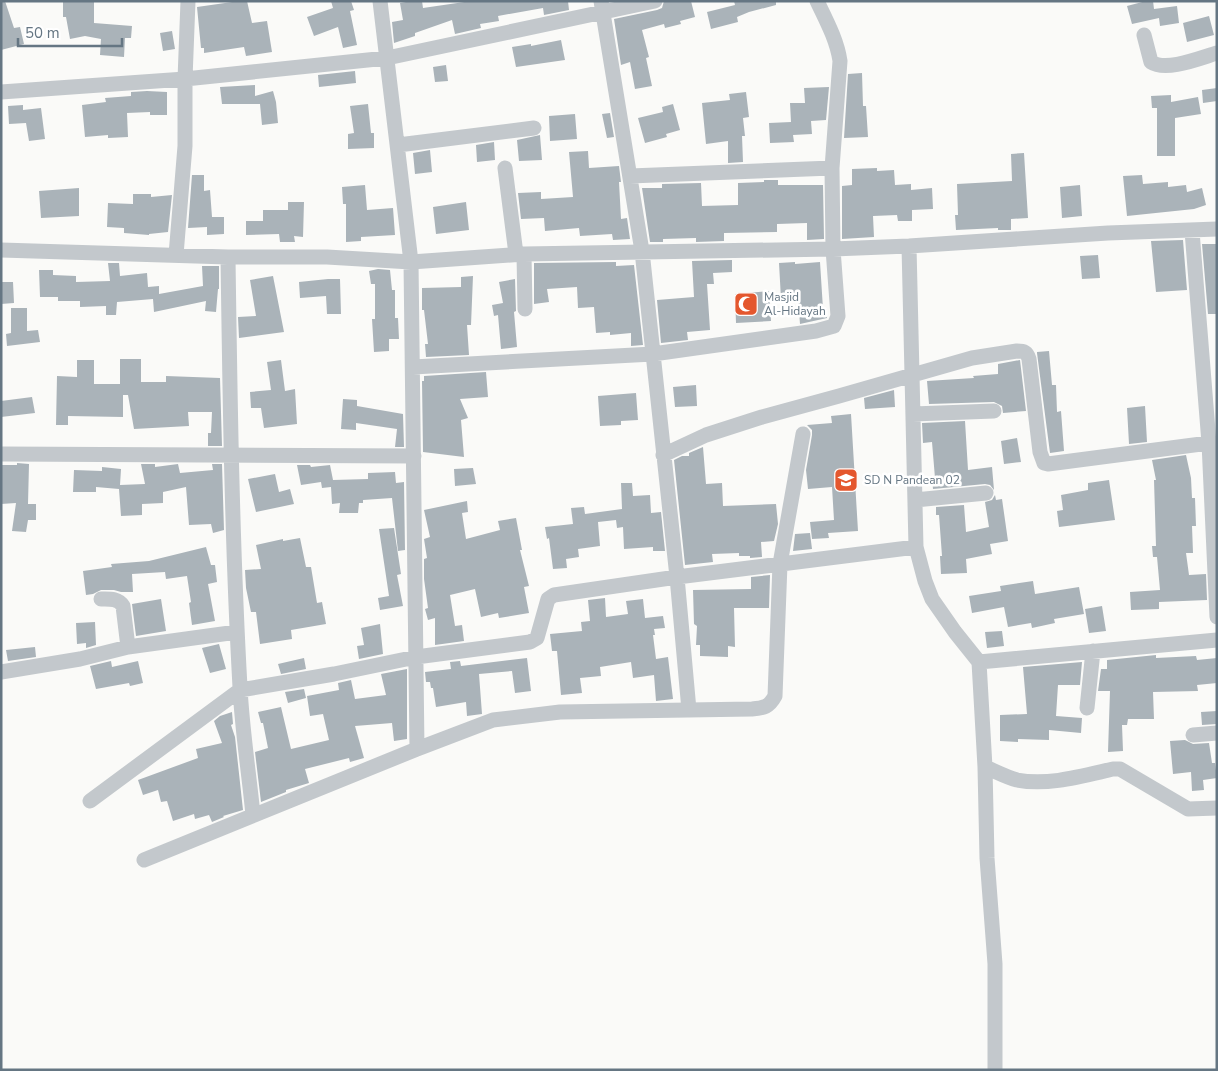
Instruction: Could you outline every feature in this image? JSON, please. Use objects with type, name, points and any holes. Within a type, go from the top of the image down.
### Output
[{"type":"street","points":[[176,255],[185,146],[188,1]]},
{"type":"street","points":[[380,1],[411,262],[417,749]]},
{"type":"street","points":[[1,92],[185,79],[387,58],[602,7],[654,1]]},
{"type":"street","points":[[413,367],[653,354],[816,332],[834,326],[838,316],[833,249],[832,168],[840,60],[836,44],[817,1]]},
{"type":"street","points":[[602,7],[642,251],[677,577],[689,710]]},
{"type":"street","points":[[1144,35],[1151,62],[1156,66],[1176,64],[1217,53]]},
{"type":"street","points":[[398,145],[534,128]]},
{"type":"street","points":[[506,168],[520,254],[524,309]]},
{"type":"street","points":[[630,176],[832,168]]},
{"type":"street","points":[[1,250],[228,257],[328,257],[411,262],[520,254],[909,246],[1108,233],[1217,229]]},
{"type":"street","points":[[1192,230],[1209,443],[1217,617]]},
{"type":"street","points":[[909,246],[916,547],[925,582],[932,599],[979,662],[985,767],[987,858],[994,964],[995,1070]]},
{"type":"street","points":[[228,257],[231,455],[237,632],[240,690],[253,815]]},
{"type":"street","points":[[664,455],[706,435],[762,417],[972,358],[1024,351],[1028,354],[1029,359],[1040,452],[1044,463],[1209,443]]},
{"type":"street","points":[[913,414],[994,411]]},
{"type":"street","points":[[144,860],[493,720],[560,712],[763,708],[771,704],[774,696],[780,564],[803,434]]},
{"type":"street","points":[[1,454],[414,456]]},
{"type":"street","points":[[915,500],[986,493]]},
{"type":"street","points":[[90,801],[240,690],[416,657],[530,642],[537,638],[547,603],[551,596],[677,577],[916,547]]},
{"type":"street","points":[[101,599],[120,602],[128,648]]},
{"type":"street","points":[[1,672],[80,659],[128,648],[237,632]]},
{"type":"street","points":[[979,662],[1217,640]]},
{"type":"street","points":[[1086,708],[1093,651]]},
{"type":"street","points":[[1193,735],[1217,733]]},
{"type":"street","points":[[985,767],[1017,780],[1036,782],[1059,780],[1120,769],[1188,809],[1217,808]]},
{"type":"building","points":[[1,1],[5,1],[14,28],[20,27],[24,44],[1,50]]},
{"type":"building","points":[[63,1],[94,1],[94,23],[132,26],[131,38],[125,38],[124,57],[100,55],[101,39],[85,36],[70,39],[66,17],[63,17]]},
{"type":"building","points":[[247,1],[252,23],[267,21],[272,52],[246,56],[244,47],[204,53],[204,48],[201,48],[197,7]]},
{"type":"building","points":[[331,1],[351,1],[354,10],[350,11],[357,45],[343,48],[338,27],[314,36],[307,17],[333,8]]},
{"type":"building","points":[[422,1],[423,8],[471,1],[568,1],[569,10],[544,15],[543,8],[498,16],[499,21],[480,24],[481,28],[455,34],[452,20],[415,33],[415,36],[394,43],[392,22],[403,20],[400,3]]},
{"type":"building","points":[[664,1],[691,1],[695,17],[680,21],[681,24],[665,28],[664,24],[642,30],[649,57],[646,58],[652,86],[635,89],[630,62],[621,65],[614,19],[657,10],[662,8]]},
{"type":"building","points":[[734,1],[776,1],[776,5],[737,17],[738,22],[711,29],[707,12],[735,5]]},
{"type":"building","points":[[1153,1],[1154,9],[1177,6],[1179,23],[1160,26],[1159,18],[1132,24],[1127,6]]},
{"type":"building","points":[[1209,16],[1214,35],[1187,42],[1183,23]]},
{"type":"building","points":[[172,31],[175,49],[163,51],[160,33]]},
{"type":"building","points":[[561,40],[565,60],[516,67],[512,47],[531,44],[531,46]]},
{"type":"building","points":[[446,65],[448,81],[435,82],[433,67]]},
{"type":"building","points":[[355,71],[356,83],[319,87],[318,75]]},
{"type":"building","points":[[862,73],[863,106],[866,106],[868,137],[844,138],[848,74]]},
{"type":"building","points":[[255,85],[255,96],[273,91],[278,123],[262,125],[260,104],[222,104],[220,87]]},
{"type":"building","points":[[829,87],[826,120],[811,121],[812,134],[793,135],[794,142],[770,143],[769,123],[791,122],[790,103],[805,103],[804,88]]},
{"type":"building","points":[[1217,88],[1217,101],[1203,103],[1202,90]]},
{"type":"building","points":[[131,92],[167,92],[167,115],[150,115],[150,112],[127,113],[128,137],[108,138],[108,135],[85,137],[82,105],[106,102],[105,98],[131,96]]},
{"type":"building","points":[[746,92],[749,117],[743,118],[745,136],[742,136],[743,162],[728,163],[728,141],[706,144],[702,103],[730,100],[729,94]]},
{"type":"building","points":[[1171,95],[1171,102],[1198,97],[1201,114],[1175,118],[1175,156],[1157,156],[1157,108],[1152,108],[1151,96]]},
{"type":"building","points":[[368,104],[371,133],[374,133],[374,148],[348,149],[348,134],[354,133],[350,106]]},
{"type":"building","points":[[673,104],[680,130],[666,134],[667,137],[645,143],[638,118],[663,112],[662,107]]},
{"type":"building","points":[[23,105],[23,110],[41,108],[45,139],[29,141],[26,123],[9,124],[8,106]]},
{"type":"building","points":[[610,113],[614,137],[607,138],[602,114]]},
{"type":"building","points":[[575,114],[577,139],[550,141],[549,116]]},
{"type":"building","points":[[540,135],[542,160],[519,161],[517,140]]},
{"type":"building","points":[[494,142],[495,160],[477,162],[476,145]]},
{"type":"building","points":[[430,150],[432,172],[415,174],[413,153]]},
{"type":"building","points":[[588,151],[589,168],[619,166],[621,219],[627,218],[630,239],[613,240],[612,234],[580,236],[579,228],[545,231],[544,218],[521,219],[518,193],[541,192],[541,199],[573,197],[569,152]]},
{"type":"building","points":[[1024,153],[1028,218],[1011,219],[1011,230],[998,230],[998,228],[956,230],[955,215],[958,215],[957,184],[1012,181],[1011,154]]},
{"type":"building","points":[[877,168],[877,171],[894,170],[895,185],[911,184],[911,190],[932,188],[933,209],[912,210],[912,221],[898,221],[897,215],[873,216],[874,237],[842,239],[842,186],[852,185],[852,169]]},
{"type":"building","points":[[192,175],[204,175],[204,191],[210,190],[212,217],[224,217],[224,234],[207,235],[207,227],[188,228]]},
{"type":"building","points":[[1142,175],[1143,184],[1168,182],[1168,187],[1186,185],[1187,192],[1202,188],[1206,205],[1194,209],[1127,216],[1123,176]]},
{"type":"building","points":[[764,180],[778,180],[778,185],[823,185],[824,239],[807,240],[807,223],[777,224],[777,232],[724,233],[724,241],[696,242],[696,238],[663,239],[663,242],[650,242],[642,188],[662,188],[662,184],[701,183],[702,206],[738,205],[738,183],[764,182]]},
{"type":"building","points":[[365,185],[367,210],[393,208],[395,235],[361,237],[361,241],[346,242],[346,204],[343,204],[342,187]]},
{"type":"building","points":[[1080,185],[1082,216],[1062,218],[1060,187]]},
{"type":"building","points":[[79,188],[79,216],[41,218],[39,191]]},
{"type":"building","points":[[133,194],[151,194],[151,197],[172,195],[168,232],[149,235],[124,233],[124,228],[107,227],[108,203],[133,204]]},
{"type":"building","points":[[288,202],[304,202],[303,237],[294,236],[295,242],[280,242],[279,234],[246,235],[246,221],[263,221],[263,210],[288,210]]},
{"type":"building","points":[[466,202],[469,230],[436,234],[433,207]]},
{"type":"building","points":[[1183,240],[1187,290],[1156,292],[1151,241]]},
{"type":"building","points":[[1202,244],[1217,244],[1217,314],[1208,314]]},
{"type":"building","points":[[1098,255],[1100,278],[1082,279],[1080,256]]},
{"type":"building","points":[[732,260],[732,272],[713,273],[714,284],[707,284],[710,330],[687,332],[688,340],[661,343],[657,300],[694,297],[692,261]]},
{"type":"building","points":[[616,262],[616,266],[634,265],[643,345],[631,346],[631,333],[610,335],[610,332],[596,333],[594,307],[578,308],[577,287],[547,289],[549,302],[534,304],[534,263]]},
{"type":"building","points":[[795,262],[795,264],[820,262],[823,309],[827,309],[827,318],[800,324],[798,298],[781,299],[779,263]]},
{"type":"building","points":[[108,263],[119,263],[120,276],[147,273],[148,287],[159,286],[159,294],[203,286],[202,266],[219,266],[216,312],[205,311],[206,301],[154,312],[153,299],[117,302],[116,315],[106,315],[106,306],[80,307],[80,301],[58,301],[58,297],[40,297],[39,270],[53,270],[53,275],[76,276],[76,282],[110,281]]},
{"type":"building","points":[[378,269],[390,270],[392,290],[395,290],[395,318],[398,318],[399,339],[389,339],[389,351],[374,352],[372,319],[375,319],[375,284],[371,284],[369,271]]},
{"type":"building","points":[[273,276],[284,332],[239,338],[238,317],[256,316],[250,280]]},
{"type":"building","points":[[473,276],[471,325],[467,325],[469,355],[426,357],[425,344],[428,344],[424,310],[422,310],[422,288],[461,287],[461,277]]},
{"type":"building","points":[[340,279],[341,314],[327,314],[326,296],[300,298],[299,282]]},
{"type":"building","points":[[515,279],[516,311],[514,312],[517,347],[501,349],[498,315],[494,316],[492,305],[503,303],[499,282]]},
{"type":"building","points":[[1,282],[13,282],[14,303],[1,304]]},
{"type":"building","points":[[769,291],[771,321],[736,323],[735,294]]},
{"type":"building","points":[[11,308],[27,308],[27,331],[38,330],[40,342],[7,346],[6,334],[11,333]]},
{"type":"building","points":[[1049,351],[1052,385],[1056,385],[1057,412],[1061,411],[1064,451],[1050,453],[1037,353]]},
{"type":"building","points":[[120,359],[141,359],[141,382],[166,382],[166,376],[220,378],[222,446],[208,446],[208,433],[211,433],[212,412],[188,412],[189,426],[134,429],[128,395],[123,395],[123,417],[68,416],[68,425],[56,425],[57,376],[77,377],[77,360],[94,360],[94,384],[120,384]]},
{"type":"building","points":[[281,360],[285,391],[295,389],[297,424],[264,428],[261,408],[251,408],[250,392],[271,390],[267,362]]},
{"type":"building","points":[[1020,360],[1026,411],[1003,413],[1002,406],[994,402],[929,404],[927,381],[974,378],[973,376],[998,374],[998,364]]},
{"type":"building","points":[[486,372],[488,397],[460,399],[468,418],[461,420],[464,457],[423,452],[422,381],[424,381],[424,376]]},
{"type":"building","points":[[696,385],[697,406],[675,407],[673,387]]},
{"type":"building","points":[[894,390],[895,407],[865,409],[864,398]]},
{"type":"building","points":[[636,393],[638,420],[621,421],[621,425],[600,426],[598,396]]},
{"type":"building","points":[[32,397],[35,413],[1,417],[1,401]]},
{"type":"building","points":[[343,399],[357,400],[357,406],[403,414],[404,447],[395,447],[397,429],[356,423],[356,430],[341,429]]},
{"type":"building","points":[[1145,406],[1147,442],[1129,444],[1127,408]]},
{"type":"building","points":[[851,414],[858,531],[828,533],[829,538],[812,539],[810,522],[834,520],[832,487],[808,489],[806,470],[812,430],[807,425],[832,423],[831,416]]},
{"type":"building","points":[[965,421],[968,470],[992,467],[994,490],[990,485],[985,484],[933,489],[932,478],[935,478],[932,442],[923,443],[922,423]]},
{"type":"building","points":[[1017,438],[1021,462],[1004,464],[1001,441]]},
{"type":"building","points":[[703,447],[706,484],[722,483],[723,506],[776,504],[778,524],[774,541],[761,542],[762,557],[750,558],[750,556],[739,556],[739,553],[712,554],[713,562],[685,565],[674,460],[682,456],[689,456],[689,453]]},
{"type":"building","points":[[1186,455],[1191,478],[1192,498],[1195,498],[1196,526],[1192,526],[1193,553],[1186,553],[1189,575],[1206,574],[1207,600],[1159,602],[1159,609],[1131,610],[1130,592],[1160,590],[1157,557],[1153,557],[1152,546],[1156,546],[1154,480],[1156,480],[1152,460]]},
{"type":"building","points":[[17,463],[29,464],[28,504],[36,504],[36,520],[28,520],[26,532],[12,531],[16,503],[1,504],[1,465],[17,465]]},
{"type":"building","points":[[141,464],[155,464],[155,467],[178,464],[180,473],[213,470],[212,464],[222,464],[224,530],[213,533],[211,524],[189,525],[186,487],[163,492],[163,503],[142,504],[142,515],[121,516],[119,489],[96,487],[96,492],[73,492],[74,470],[102,471],[102,467],[121,469],[120,485],[145,484]]},
{"type":"building","points":[[297,465],[310,465],[311,467],[330,465],[333,480],[368,479],[368,473],[395,472],[396,483],[404,482],[405,550],[398,551],[392,498],[363,500],[363,503],[359,503],[358,513],[339,513],[340,503],[332,504],[331,487],[322,488],[321,482],[301,485]]},
{"type":"building","points":[[473,468],[476,484],[455,486],[454,469]]},
{"type":"building","points":[[275,474],[279,492],[290,489],[294,504],[256,512],[248,479]]},
{"type":"building","points":[[1109,480],[1115,520],[1059,527],[1057,511],[1063,510],[1061,495],[1088,490],[1088,483]]},
{"type":"building","points":[[621,483],[632,483],[633,496],[650,495],[651,513],[661,512],[665,551],[653,551],[653,547],[624,549],[623,527],[617,528],[616,520],[598,522],[600,546],[578,549],[579,557],[566,559],[567,568],[553,569],[549,538],[547,539],[545,527],[573,524],[571,508],[584,507],[585,514],[622,509]]},
{"type":"building","points":[[995,495],[996,500],[1002,499],[1008,541],[990,544],[992,554],[966,559],[967,573],[941,574],[940,556],[942,556],[939,515],[936,515],[936,507],[964,505],[966,532],[989,527],[985,502],[992,500]]},
{"type":"building","points":[[467,501],[468,512],[462,513],[466,539],[500,530],[498,521],[516,518],[522,550],[520,550],[529,586],[524,587],[529,613],[499,618],[498,613],[481,617],[475,589],[450,595],[455,626],[462,625],[464,641],[435,645],[435,618],[428,620],[425,609],[428,608],[424,579],[424,559],[427,558],[424,539],[430,537],[424,510]]},
{"type":"building","points":[[394,528],[401,574],[397,575],[403,606],[380,610],[378,598],[389,596],[379,529]]},
{"type":"building","points":[[810,533],[812,549],[793,551],[795,534]]},
{"type":"building","points":[[300,538],[306,567],[311,567],[317,603],[322,602],[326,624],[291,630],[292,639],[260,644],[256,612],[251,612],[246,588],[245,570],[261,569],[256,545],[283,539],[283,541]]},
{"type":"building","points":[[206,547],[211,565],[215,565],[217,582],[208,584],[215,621],[192,625],[187,576],[166,579],[165,572],[132,574],[133,592],[101,590],[86,595],[83,571],[112,567],[111,564],[149,561]]},
{"type":"building","points":[[770,575],[769,608],[734,608],[735,647],[728,646],[728,657],[700,656],[700,645],[696,645],[697,626],[694,624],[693,590],[751,589],[751,577]]},
{"type":"building","points":[[1033,581],[1035,594],[1079,587],[1084,614],[1054,619],[1055,623],[1032,628],[1031,623],[1008,627],[1004,607],[972,613],[969,596],[1001,591],[1000,586]]},
{"type":"building","points":[[605,598],[606,617],[628,614],[626,601],[643,599],[645,618],[663,616],[665,628],[654,629],[655,635],[653,635],[656,659],[668,657],[673,699],[656,701],[654,675],[633,678],[631,662],[600,667],[601,676],[580,678],[582,693],[561,695],[557,651],[552,651],[550,634],[582,631],[581,622],[590,621],[588,600]]},
{"type":"building","points":[[161,599],[166,631],[136,636],[132,604]]},
{"type":"building","points":[[1102,606],[1106,631],[1089,633],[1085,609]]},
{"type":"building","points":[[95,622],[96,645],[86,648],[86,643],[77,644],[76,623]]},
{"type":"building","points":[[380,624],[383,654],[359,659],[357,646],[364,645],[361,628]]},
{"type":"building","points":[[1002,631],[1004,646],[987,648],[985,632]]},
{"type":"building","points":[[219,644],[226,669],[210,673],[202,648]]},
{"type":"building","points":[[35,647],[36,657],[8,661],[6,650]]},
{"type":"building","points":[[1156,655],[1156,658],[1196,656],[1197,660],[1217,658],[1217,683],[1197,685],[1198,691],[1153,692],[1154,719],[1128,719],[1127,725],[1122,725],[1123,751],[1108,752],[1110,691],[1098,691],[1101,669],[1107,669],[1107,660]]},
{"type":"building","points":[[304,658],[306,669],[281,674],[278,664]]},
{"type":"building","points":[[527,658],[531,691],[515,693],[512,671],[479,674],[482,714],[467,716],[466,702],[436,707],[433,688],[431,688],[430,682],[426,682],[425,672],[451,669],[450,662],[460,661],[461,666]]},
{"type":"building","points":[[111,661],[112,667],[138,661],[143,683],[130,686],[129,683],[96,689],[90,666]]},
{"type":"building","points":[[1082,662],[1080,685],[1058,685],[1056,716],[1082,718],[1081,733],[1049,730],[1049,740],[1018,739],[1018,742],[1000,741],[1000,715],[1027,714],[1023,667]]},
{"type":"building","points":[[407,669],[407,739],[394,741],[392,723],[355,726],[364,758],[350,762],[349,758],[305,769],[309,783],[286,790],[286,792],[261,802],[255,752],[268,748],[263,723],[261,723],[258,712],[281,707],[291,749],[329,740],[323,714],[310,716],[307,696],[339,690],[338,683],[351,680],[355,699],[386,695],[381,674]]},
{"type":"building","points":[[304,689],[306,698],[288,703],[285,692]]},
{"type":"building","points":[[1217,711],[1217,724],[1202,725],[1201,712]]},
{"type":"building","points":[[232,712],[233,724],[231,725],[235,737],[243,810],[223,816],[212,822],[209,815],[195,819],[194,814],[173,821],[167,801],[161,802],[158,790],[143,795],[138,780],[198,758],[196,749],[222,743],[214,721],[220,716]]},
{"type":"building","points":[[1185,740],[1193,744],[1209,743],[1212,763],[1215,763],[1217,778],[1203,780],[1204,790],[1192,791],[1191,772],[1173,774],[1170,741]]},
{"type":"place","name":"Masjid Al-Hidayah","points":[[746,304]]},
{"type":"place","name":"SD N Pandean 02","points":[[846,480]]}]
